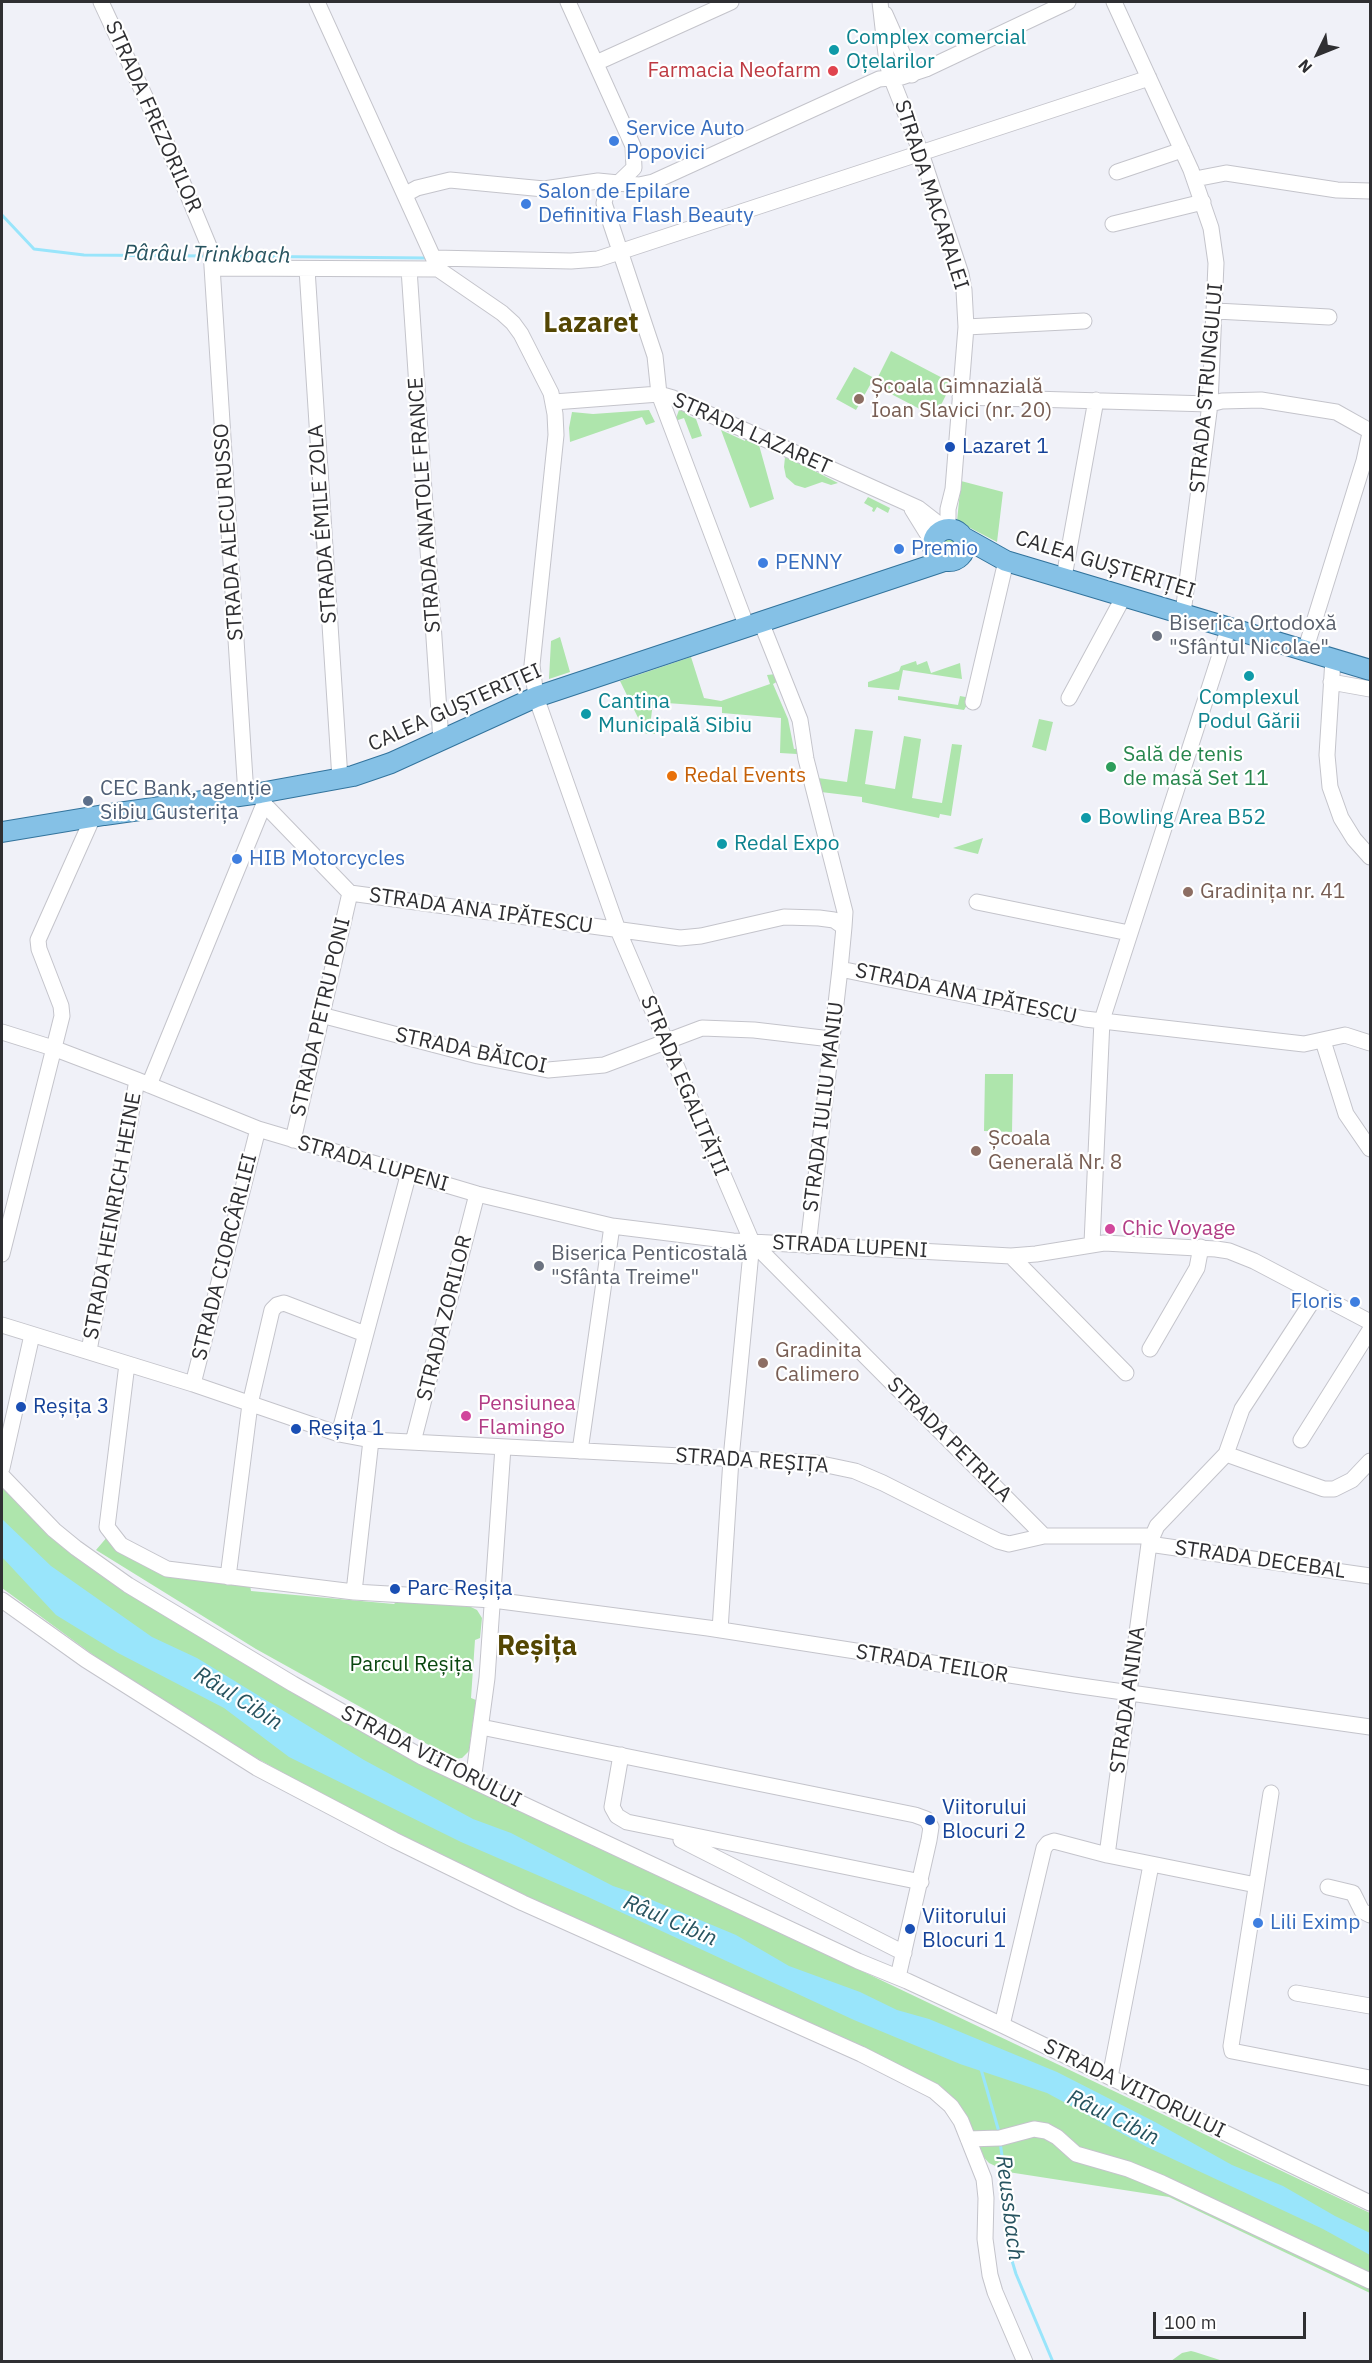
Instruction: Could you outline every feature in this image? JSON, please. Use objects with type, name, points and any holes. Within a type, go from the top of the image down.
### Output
[{"type":"main road","name":"CALEA GUȘTERIȚEI","points":[[2,828],[257,798],[379,768],[536,697],[914,570],[947,543],[1371,670]]},
{"type":"street","name":"STRADA FREZORILOR","points":[[101,2],[163,135],[212,261]]},
{"type":"street","points":[[317,2],[436,263],[513,322],[554,402]]},
{"type":"street","points":[[568,2],[633,146],[634,168],[606,195],[604,203],[656,357],[659,394],[754,624],[800,720],[806,759],[845,912],[844,927]]},
{"type":"street","points":[[596,63],[731,2]]},
{"type":"street","points":[[880,2],[912,75]]},
{"type":"street","name":"STRADA MACARALEI","points":[[880,2],[887,63],[891,77],[921,153],[961,274],[966,327],[953,489],[948,509],[947,543]]},
{"type":"street","points":[[406,194],[417,188],[450,180],[544,189],[589,182],[639,185],[653,182],[879,79],[912,75],[1048,6],[1068,2]]},
{"type":"street","name":"STRADA STRUNGULUI","points":[[1114,2],[1195,179],[1203,202],[1215,255],[1216,311],[1210,404],[1183,613]]},
{"type":"street","points":[[212,261],[307,269],[409,269],[436,263],[585,261],[621,253],[1149,78]]},
{"type":"street","points":[[1117,172],[1182,150]]},
{"type":"street","points":[[1195,179],[1226,173],[1337,190],[1371,191]]},
{"type":"street","points":[[1113,224],[1203,202]]},
{"type":"street","name":"STRADA ALECU RUSSO","points":[[212,261],[257,798]]},
{"type":"street","name":"STRADA ÉMILE ZOLA","points":[[307,269],[340,779]]},
{"type":"street","name":"STRADA ANATOLE FRANCE","points":[[409,269],[441,741]]},
{"type":"street","points":[[1216,311],[1329,317]]},
{"type":"street","points":[[966,327],[1084,321]]},
{"type":"street","name":"STRADA LAZARET","points":[[554,402],[659,394],[687,402],[918,508],[947,543]]},
{"type":"street","points":[[960,397],[1210,404],[1222,401],[1261,400],[1336,412],[1371,432],[1305,651]]},
{"type":"street","points":[[1064,578],[1096,400]]},
{"type":"street","name":"STRADA EGALITĂȚII","points":[[554,402],[556,435],[532,672],[536,697],[618,930],[752,1242]]},
{"type":"street","points":[[973,702],[1002,559]]},
{"type":"street","points":[[1069,698],[1124,596]]},
{"type":"street","points":[[1092,1243],[1102,1020],[1229,627]]},
{"type":"street","points":[[1333,659],[1327,754],[1330,787],[1341,818],[1354,839],[1371,857]]},
{"type":"street","points":[[1331,682],[1371,689]]},
{"type":"street","name":"STRADA ANA IPĂTESCU","points":[[257,798],[350,893],[691,938],[784,917],[798,916],[834,920],[844,927],[840,969],[1058,1014],[1304,1044],[1345,1035],[1371,1042]]},
{"type":"street","name":"STRADA HEINRICH HEINE","points":[[89,1351],[143,1083],[257,798]]},
{"type":"street","points":[[2,1254],[6,1216],[62,1016],[61,1006],[39,949],[38,940],[93,817]]},
{"type":"street","name":"STRADA PETRU PONI","points":[[293,1140],[350,893]]},
{"type":"street","points":[[977,902],[1129,933]]},
{"type":"street","name":"STRADA IULIU MANIU","points":[[808,1246],[840,969]]},
{"type":"street","name":"STRADA BĂICOI","points":[[321,1015],[478,1056],[548,1070],[604,1065],[690,1031],[712,1028],[754,1030],[831,1039]]},
{"type":"street","name":"STRADA LUPENI","points":[[2,1032],[53,1048],[258,1129],[408,1176],[612,1226],[752,1242],[1011,1256],[1036,1254],[1092,1243],[1119,1242],[1201,1247],[1242,1255],[1371,1322]]},
{"type":"street","points":[[1323,1041],[1346,1114],[1371,1149]]},
{"type":"street","name":"STRADA CIORCÂRLIEI","points":[[193,1384],[258,1129]]},
{"type":"street","points":[[339,1434],[408,1176]]},
{"type":"street","name":"STRADA ZORILOR","points":[[413,1442],[477,1194]]},
{"type":"street","points":[[580,1451],[612,1226]]},
{"type":"street","points":[[720,1630],[731,1459],[752,1242]]},
{"type":"street","name":"STRADA PETRILA","points":[[752,1242],[1044,1536]]},
{"type":"street","points":[[1150,1349],[1197,1268],[1201,1247]]},
{"type":"street","points":[[1011,1256],[1126,1373]]},
{"type":"street","points":[[1150,1540],[1161,1520],[1226,1454],[1242,1409],[1317,1294]]},
{"type":"street","points":[[228,1577],[250,1404],[272,1310],[284,1303],[365,1334]]},
{"type":"street","name":"STRADA REȘIȚA","points":[[2,1325],[193,1384],[339,1434],[371,1440],[816,1463],[855,1471],[911,1495],[998,1541],[1017,1543],[1044,1536],[1150,1540]]},
{"type":"street","points":[[1301,1440],[1371,1330]]},
{"type":"street","points":[[2,1468],[32,1335]]},
{"type":"street","points":[[127,1365],[107,1527],[121,1545],[167,1569],[354,1592],[493,1600]]},
{"type":"street","points":[[354,1592],[371,1440]]},
{"type":"street","points":[[473,1781],[482,1727],[503,1448]]},
{"type":"street","points":[[1226,1454],[1324,1489],[1334,1489],[1352,1480],[1371,1461]]},
{"type":"street","name":"STRADA VIITORULUI","points":[[2,1476],[54,1530],[128,1585],[362,1725],[422,1757],[858,1961],[1002,2025],[1371,2203]]},
{"type":"street","name":"STRADA DECEBAL","points":[[1150,1540],[1371,1576]]},
{"type":"street","name":"STRADA ANINA","points":[[1107,1855],[1150,1540]]},
{"type":"street","points":[[2,1600],[86,1660],[257,1768],[394,1840],[523,1903],[861,2054],[934,2091],[951,2106],[961,2121],[984,2179],[986,2189],[985,2239],[990,2275],[1025,2361]]},
{"type":"street","name":"STRADA TEILOR","points":[[493,1600],[720,1630],[1129,1693],[1371,1727]]},
{"type":"street","points":[[482,1727],[921,1817],[931,1827],[921,1882],[898,1977]]},
{"type":"street","points":[[621,1755],[612,1801],[614,1811],[627,1822],[921,1882]]},
{"type":"street","points":[[1271,1793],[1230,2046],[1232,2051],[1371,2078]]},
{"type":"street","points":[[662,1830],[904,1953]]},
{"type":"street","points":[[1002,2025],[1044,1848],[1048,1843],[1059,1843],[1151,1865],[1256,1885]]},
{"type":"street","points":[[1110,2077],[1151,1865]]},
{"type":"street","points":[[1328,1887],[1353,1893],[1362,1911],[1371,1915]]},
{"type":"street","points":[[1296,1993],[1371,2006]]},
{"type":"street","points":[[968,2139],[1000,2138],[1034,2129],[1046,2131],[1057,2137],[1076,2154],[1128,2169],[1162,2183],[1371,2281]]},
{"type":"green space","points":[[891,351],[952,383],[935,417],[874,385]]},
{"type":"green space","points":[[854,367],[874,378],[856,410],[836,399]]},
{"type":"green space","points":[[688,408],[687,415],[696,419],[702,436],[692,439],[684,418],[675,421],[679,410]]},
{"type":"green space","points":[[649,410],[655,422],[646,425],[642,417],[570,442],[569,428],[572,412],[593,414]]},
{"type":"green space","points":[[721,430],[745,441],[746,433],[759,445],[774,499],[750,508]]},
{"type":"green space","points":[[785,457],[838,483],[831,485],[822,482],[805,488],[795,485],[786,477]]},
{"type":"green space","points":[[961,481],[1003,492],[997,542],[957,521]]},
{"type":"green space","points":[[868,497],[890,508],[888,513],[877,507],[874,512],[872,511],[873,508],[864,503]]},
{"type":"green space","points":[[950,536],[956,538],[958,544],[956,550],[950,552],[944,550],[942,544],[944,538]]},
{"type":"green space","points":[[560,637],[570,672],[549,679],[551,641]]},
{"type":"green space","points":[[691,657],[704,698],[721,701],[770,684],[767,675],[776,674],[780,680],[773,684],[788,719],[794,749],[803,748],[801,752],[797,754],[780,753],[781,718],[722,713],[722,707],[653,702],[650,727],[658,729],[657,734],[646,734],[620,681]]},
{"type":"green space","points":[[916,661],[917,665],[927,661],[931,673],[960,663],[962,679],[903,670],[899,690],[868,687],[868,682],[899,671],[901,666]]},
{"type":"green space","points":[[898,696],[958,705],[960,696],[971,698],[964,710],[898,700]]},
{"type":"green space","points":[[1039,719],[1053,722],[1046,751],[1032,747]]},
{"type":"green space","points":[[855,729],[873,731],[865,784],[895,789],[904,736],[921,739],[912,798],[942,803],[952,744],[962,745],[951,816],[940,814],[939,818],[862,802],[862,797],[821,792],[818,778],[847,782]]},
{"type":"green space","points":[[983,838],[978,854],[953,848]]},
{"type":"green space","points":[[985,1074],[1013,1074],[1012,1132],[984,1131]]},
{"type":"green space","points":[[2,1484],[68,1551],[530,1813],[1370,2213],[1370,2293],[1169,2197],[1008,2172],[989,2163],[940,2097],[401,1838],[164,1707],[2,1588]]},
{"type":"green space","name":"Parcul Reșița","points":[[108,1536],[138,1558],[250,1585],[251,1591],[394,1604],[399,1599],[471,1607],[477,1610],[482,1618],[480,1638],[475,1640],[471,1698],[476,1700],[469,1751],[462,1758],[454,1759],[256,1649],[96,1550]]},
{"type":"green space","points":[[1191,2351],[1223,2361],[1171,2361],[1182,2353]]},
{"type":"water","name":"Râul Cibin","points":[[2,1519],[51,1566],[152,1637],[197,1658],[364,1760],[473,1819],[511,1833],[613,1886],[736,1935],[789,1966],[860,1992],[897,2010],[929,2019],[1057,2072],[1155,2122],[1232,2165],[1283,2186],[1370,2233],[1370,2255],[1323,2229],[1147,2147],[1047,2093],[960,2064],[854,2020],[588,1897],[461,1842],[289,1757],[224,1708],[118,1653],[56,1615],[2,1557]]},
{"type":"waterway","name":"Pârâul Trinkbach","points":[[2,215],[34,249],[84,255],[207,256]]},
{"type":"waterway","name":"Pârâul Trinkbach","points":[[217,256],[426,258]]},
{"type":"waterway","name":"Reussbach","points":[[981,2069],[999,2132]]},
{"type":"waterway","name":"Reussbach","points":[[1000,2142],[1005,2176],[1006,2228],[1010,2254],[1016,2274],[1053,2362]]},
{"type":"place","name":"Complex comercial Oțelarilor","points":[[834,50]]},
{"type":"place","name":"Farmacia Neofarm","points":[[833,71]]},
{"type":"place","name":"Service Auto Popovici","points":[[614,141]]},
{"type":"place","name":"Salon de Epilare Definitiva Flash Beauty","points":[[526,204]]},
{"type":"place","name":"Școala Gimnazială Ioan Slavici (nr. 20)","points":[[859,399]]},
{"type":"place","name":"Lazaret 1","points":[[950,447]]},
{"type":"place","name":"Premio","points":[[899,549]]},
{"type":"place","name":"PENNY","points":[[763,563]]},
{"type":"place","name":"Biserica Ortodoxă \"Sfântul Nicolae\"","points":[[1157,636]]},
{"type":"place","name":"Complexul Podul Gării","points":[[1249,676]]},
{"type":"place","name":"Cantina Municipală Sibiu","points":[[586,714]]},
{"type":"place","name":"Sală de tenis de masă Set 11","points":[[1111,767]]},
{"type":"place","name":"Redal Events","points":[[672,776]]},
{"type":"place","name":"CEC Bank, agenție Sibiu Gusterița","points":[[88,801]]},
{"type":"place","name":"Bowling Area B52","points":[[1086,818]]},
{"type":"place","name":"Redal Expo","points":[[722,844]]},
{"type":"place","name":"HIB Motorcycles","points":[[237,859]]},
{"type":"place","name":"Gradinița nr. 41","points":[[1188,892]]},
{"type":"place","name":"Școala Generală Nr. 8","points":[[976,1151]]},
{"type":"place","name":"Chic Voyage","points":[[1110,1229]]},
{"type":"place","name":"Biserica Penticostală \"Sfânta Treime\"","points":[[539,1266]]},
{"type":"place","name":"Floris","points":[[1355,1302]]},
{"type":"place","name":"Gradinita Calimero","points":[[763,1363]]},
{"type":"place","name":"Reșița 3","points":[[21,1407]]},
{"type":"place","name":"Pensiunea Flamingo","points":[[466,1416]]},
{"type":"place","name":"Reșița 1","points":[[296,1429]]},
{"type":"place","name":"Parc Reșița","points":[[395,1589]]},
{"type":"place","name":"Viitorului Blocuri 2","points":[[930,1820]]},
{"type":"place","name":"Lili Eximp","points":[[1258,1923]]},
{"type":"place","name":"Viitorului Blocuri 1","points":[[910,1929]]},
{"type":"district","name":"Lazaret","points":[[591,324]]},
{"type":"district","name":"Reșița","points":[[537,1647]]}]
